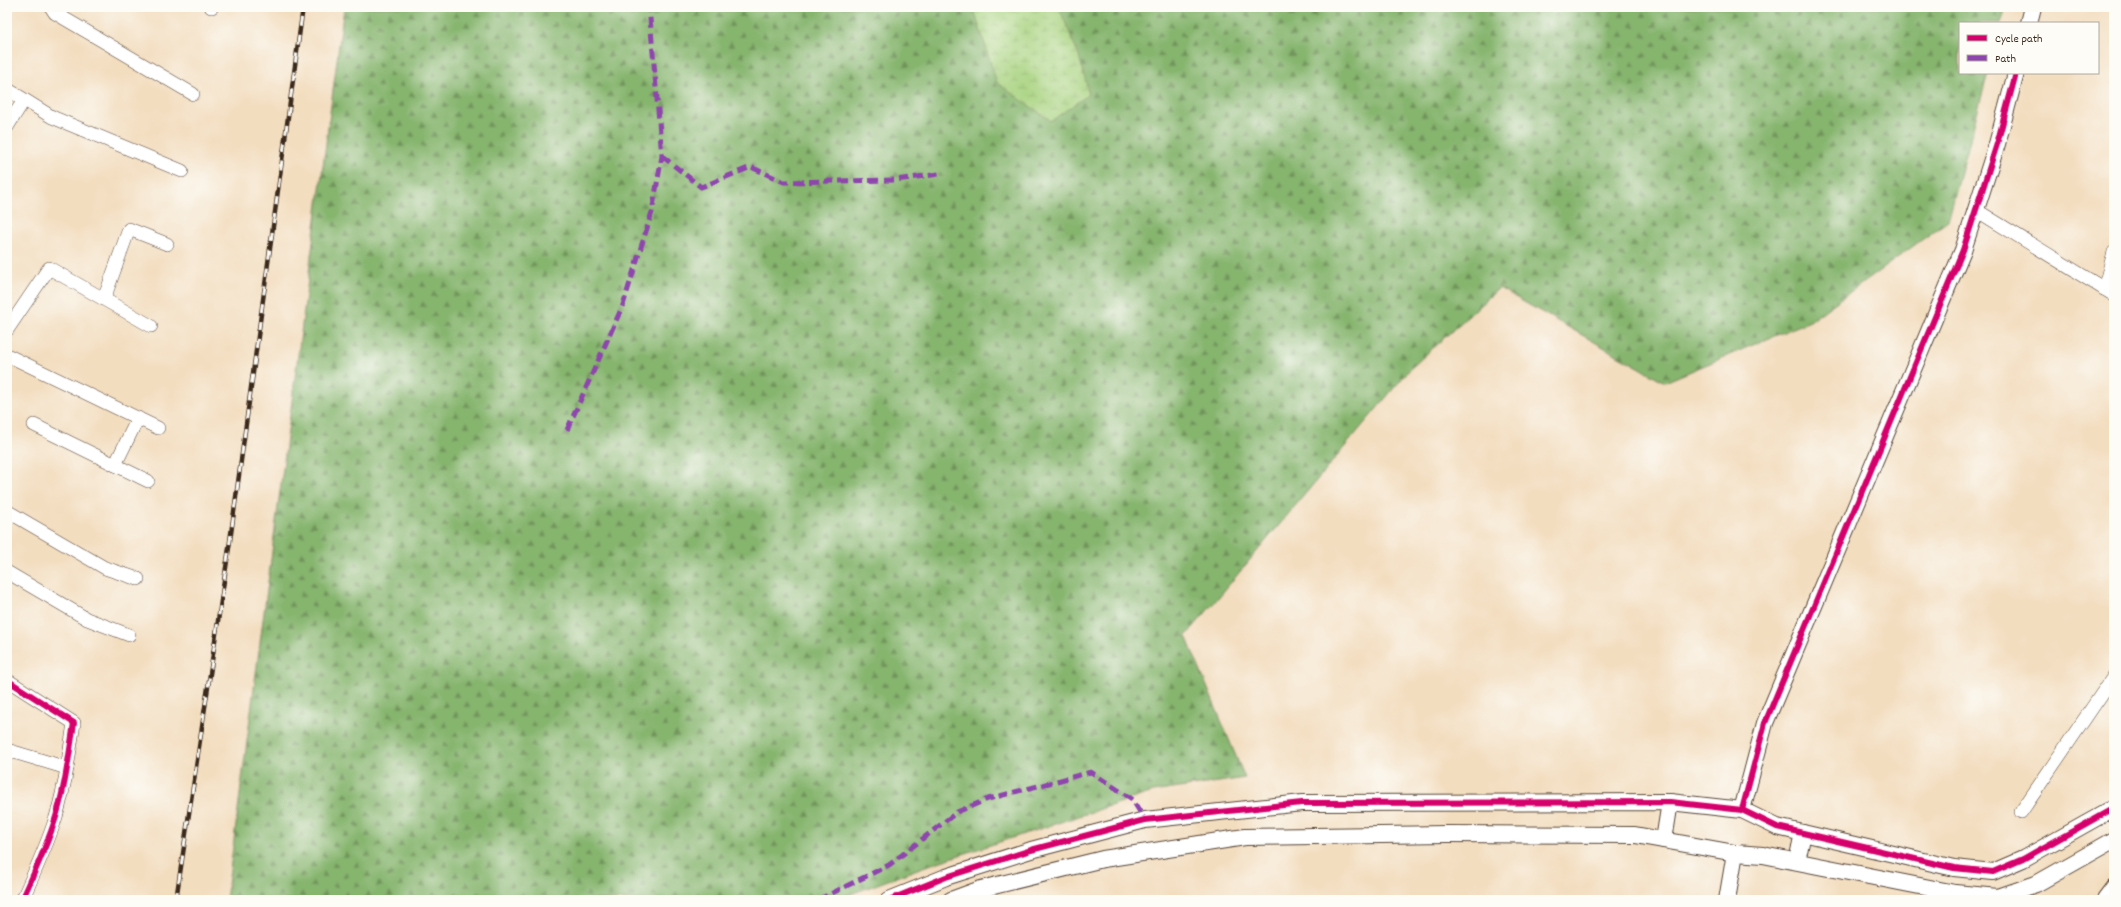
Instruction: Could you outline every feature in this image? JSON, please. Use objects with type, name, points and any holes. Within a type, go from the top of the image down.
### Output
[{"type":"street","points":[[51,7],[55,13],[193,94]]},
{"type":"street","points":[[2029,22],[2033,7]]},
{"type":"street","points":[[1742,810],[1765,723],[1963,250],[1997,144],[2016,74]]},
{"type":"street","points":[[7,89],[52,117],[182,171]]},
{"type":"street","points":[[7,127],[24,100]]},
{"type":"street","points":[[1976,210],[2109,292],[2114,252]]},
{"type":"street","points":[[104,299],[129,229],[167,244]]},
{"type":"street","points":[[7,330],[49,268],[151,326]]},
{"type":"street","points":[[7,355],[158,428]]},
{"type":"street","points":[[115,465],[138,418]]},
{"type":"street","points":[[34,425],[148,481]]},
{"type":"street","points":[[7,511],[105,568],[138,579]]},
{"type":"street","points":[[7,572],[87,619],[129,635]]},
{"type":"street","points":[[2021,812],[2114,676]]},
{"type":"street","points":[[7,680],[74,723],[67,768],[54,825],[22,900]]},
{"type":"street","points":[[7,750],[67,768]]},
{"type":"street","points":[[1664,840],[1670,802]]},
{"type":"street","points":[[889,900],[946,877],[1002,859],[1152,818],[1302,803],[1670,802],[1742,810],[1778,827],[1954,868],[1994,872],[2023,858],[2114,808]]},
{"type":"street","points":[[1797,861],[1803,833]]},
{"type":"street","points":[[951,900],[981,889],[1103,859],[1244,837],[1454,834],[1635,835],[1664,840],[1734,859],[1763,855],[1955,893],[1998,897],[2036,884],[2114,840]]},
{"type":"street","points":[[1727,900],[1734,859]]},
{"type":"street","points":[[2105,900],[2114,888]]},
{"type":"green space","points":[[344,7],[2006,7],[2001,22],[1959,22],[1959,74],[1988,74],[1948,221],[1810,321],[1665,382],[1499,288],[1410,369],[1186,636],[1245,778],[1153,792],[923,867],[835,900],[226,900]]},
{"type":"green space","points":[[973,7],[1059,7],[1079,56],[1089,94],[1051,121],[997,83]]},
{"type":"railway","points":[[176,900],[230,541],[303,7]]},
{"type":"marked path","points":[[567,430],[623,305],[652,212],[662,156],[649,7]]},
{"type":"marked path","points":[[662,156],[701,187],[751,167],[784,182],[896,180],[939,174]]},
{"type":"marked path","points":[[818,900],[889,865],[957,812],[988,799],[1091,772],[1132,799],[1145,820]]},
{"type":"cycle path","points":[[1742,810],[1765,723],[1963,250],[1997,144],[2016,74]]},
{"type":"cycle path","points":[[7,680],[74,723],[66,775],[57,814],[50,836],[22,900]]},
{"type":"cycle path","points":[[889,900],[946,877],[1031,850],[1145,820],[1302,803],[1670,802],[1742,810],[1777,827],[1954,868],[1993,872],[2023,859],[2114,808]]}]
